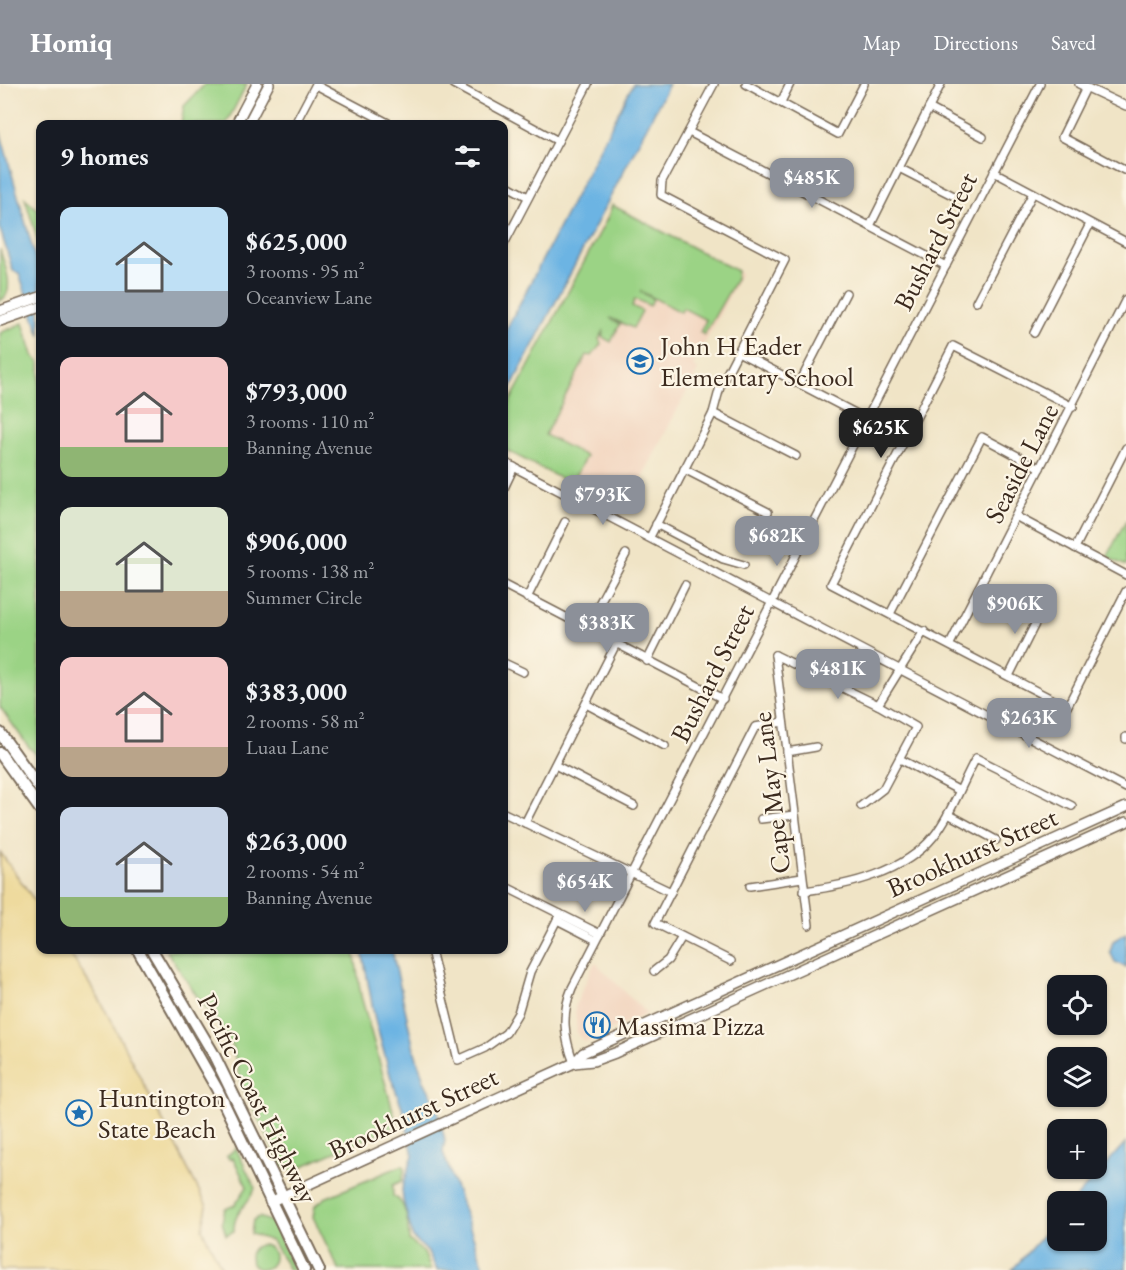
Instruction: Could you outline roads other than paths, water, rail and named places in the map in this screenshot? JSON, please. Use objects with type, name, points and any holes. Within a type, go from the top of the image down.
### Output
[{"type":"highway","points":[[0,734],[36,784]]},
{"type":"highway","points":[[0,753],[36,803]]},
{"type":"highway","name":"Pacific Coast Highway","points":[[140,954],[218,1089],[304,1270]]},
{"type":"highway","name":"Pacific Coast Highway","points":[[154,954],[208,1043],[319,1270]]},
{"type":"main road","points":[[238,120],[257,84]]},
{"type":"main road","points":[[250,120],[269,84]]},
{"type":"main road","points":[[0,321],[36,299]]},
{"type":"main road","points":[[0,312],[36,307]]},
{"type":"main road","name":"Brookhurst Street","points":[[270,1202],[574,1063],[583,1053],[1126,807]]},
{"type":"main road","name":"Brookhurst Street","points":[[574,1063],[586,1063],[608,1055],[1126,822]]},
{"type":"main road","points":[[838,939],[843,950]]},
{"type":"street","points":[[453,84],[558,141]]},
{"type":"street","points":[[508,236],[588,84]]},
{"type":"street","points":[[650,537],[713,413],[720,387],[785,260],[661,195],[662,181],[714,84]]},
{"type":"street","points":[[746,84],[838,134],[864,84]]},
{"type":"street","points":[[781,102],[790,84]]},
{"type":"street","points":[[870,226],[941,84]]},
{"type":"street","name":"Bushard Street","points":[[574,1063],[566,1037],[565,1012],[572,988],[1040,84]]},
{"type":"street","points":[[297,120],[316,85],[382,120]]},
{"type":"street","points":[[1124,170],[1062,137],[1083,86],[1126,106]]},
{"type":"street","points":[[929,108],[983,137]]},
{"type":"street","points":[[689,132],[945,266]]},
{"type":"street","points":[[899,168],[952,195]]},
{"type":"street","points":[[994,172],[1126,242]]},
{"type":"street","points":[[508,186],[528,197]]},
{"type":"street","points":[[976,302],[1033,193]]},
{"type":"street","points":[[1034,333],[1090,224]]},
{"type":"street","points":[[800,382],[846,294]]},
{"type":"street","name":"Seaside Lane","points":[[950,644],[1017,517],[1126,299]]},
{"type":"street","points":[[1073,407],[953,346],[831,584],[1067,707],[1126,591]]},
{"type":"street","points":[[738,352],[800,382],[905,439]]},
{"type":"street","points":[[713,413],[796,456]]},
{"type":"street","points":[[890,614],[982,437],[1040,468]]},
{"type":"street","points":[[1075,548],[1126,448]]},
{"type":"street","points":[[508,464],[1126,788]]},
{"type":"street","points":[[508,480],[514,467]]},
{"type":"street","points":[[684,469],[768,512]]},
{"type":"street","points":[[1017,517],[1126,575]]},
{"type":"street","points":[[527,598],[565,522]]},
{"type":"street","points":[[656,524],[723,559],[744,565]]},
{"type":"street","points":[[586,628],[626,554]]},
{"type":"street","points":[[648,661],[685,585]]},
{"type":"street","points":[[508,587],[723,699]]},
{"type":"street","points":[[1009,676],[1044,606]]},
{"type":"street","points":[[861,806],[883,789],[916,728],[878,705],[924,631]]},
{"type":"street","points":[[525,823],[616,644]]},
{"type":"street","name":"Cape May Lane","points":[[809,925],[775,655],[878,705]]},
{"type":"street","points":[[508,665],[523,672]]},
{"type":"street","points":[[586,704],[665,746]]},
{"type":"street","points":[[731,960],[655,923],[755,727],[783,722]]},
{"type":"street","points":[[787,752],[816,747]]},
{"type":"street","points":[[804,891],[846,886],[911,856],[933,837],[948,814],[976,758],[1072,806]]},
{"type":"street","points":[[900,759],[958,790]]},
{"type":"street","points":[[555,765],[634,806]]},
{"type":"street","points":[[761,819],[794,814]]},
{"type":"street","points":[[948,814],[996,840]]},
{"type":"street","points":[[508,815],[671,892]]},
{"type":"street","points":[[750,886],[802,878]]},
{"type":"street","points":[[508,888],[598,937]]},
{"type":"street","points":[[432,954],[458,1060],[485,1048],[506,1033],[518,1013],[530,972],[558,917]]},
{"type":"street","points":[[654,971],[668,960],[682,937]]},
{"type":"water","points":[[633,84],[669,84],[508,393],[508,326]]},
{"type":"water","points":[[0,131],[36,261],[36,324],[19,273],[13,271],[0,229]]},
{"type":"water","points":[[1126,933],[1126,967],[1115,962],[1110,952],[1113,941]]},
{"type":"water","points":[[363,954],[393,954],[414,1049],[424,1081],[436,1104],[445,1140],[443,1152],[485,1270],[437,1270],[428,1252],[413,1238],[402,1189],[413,1155],[402,1107],[391,1078],[375,1020]]},
{"type":"water","points":[[1126,1142],[1126,1270],[1012,1270],[1047,1230],[1047,1251],[1107,1251],[1107,1191],[1082,1191],[1093,1179],[1107,1179],[1107,1163]]},
{"type":"place","name":"John H Eader Elementary School","points":[[640,361]]},
{"type":"place","name":"Massima Pizza","points":[[597,1025]]},
{"type":"place","name":"Huntington State Beach","points":[[79,1113]]}]
